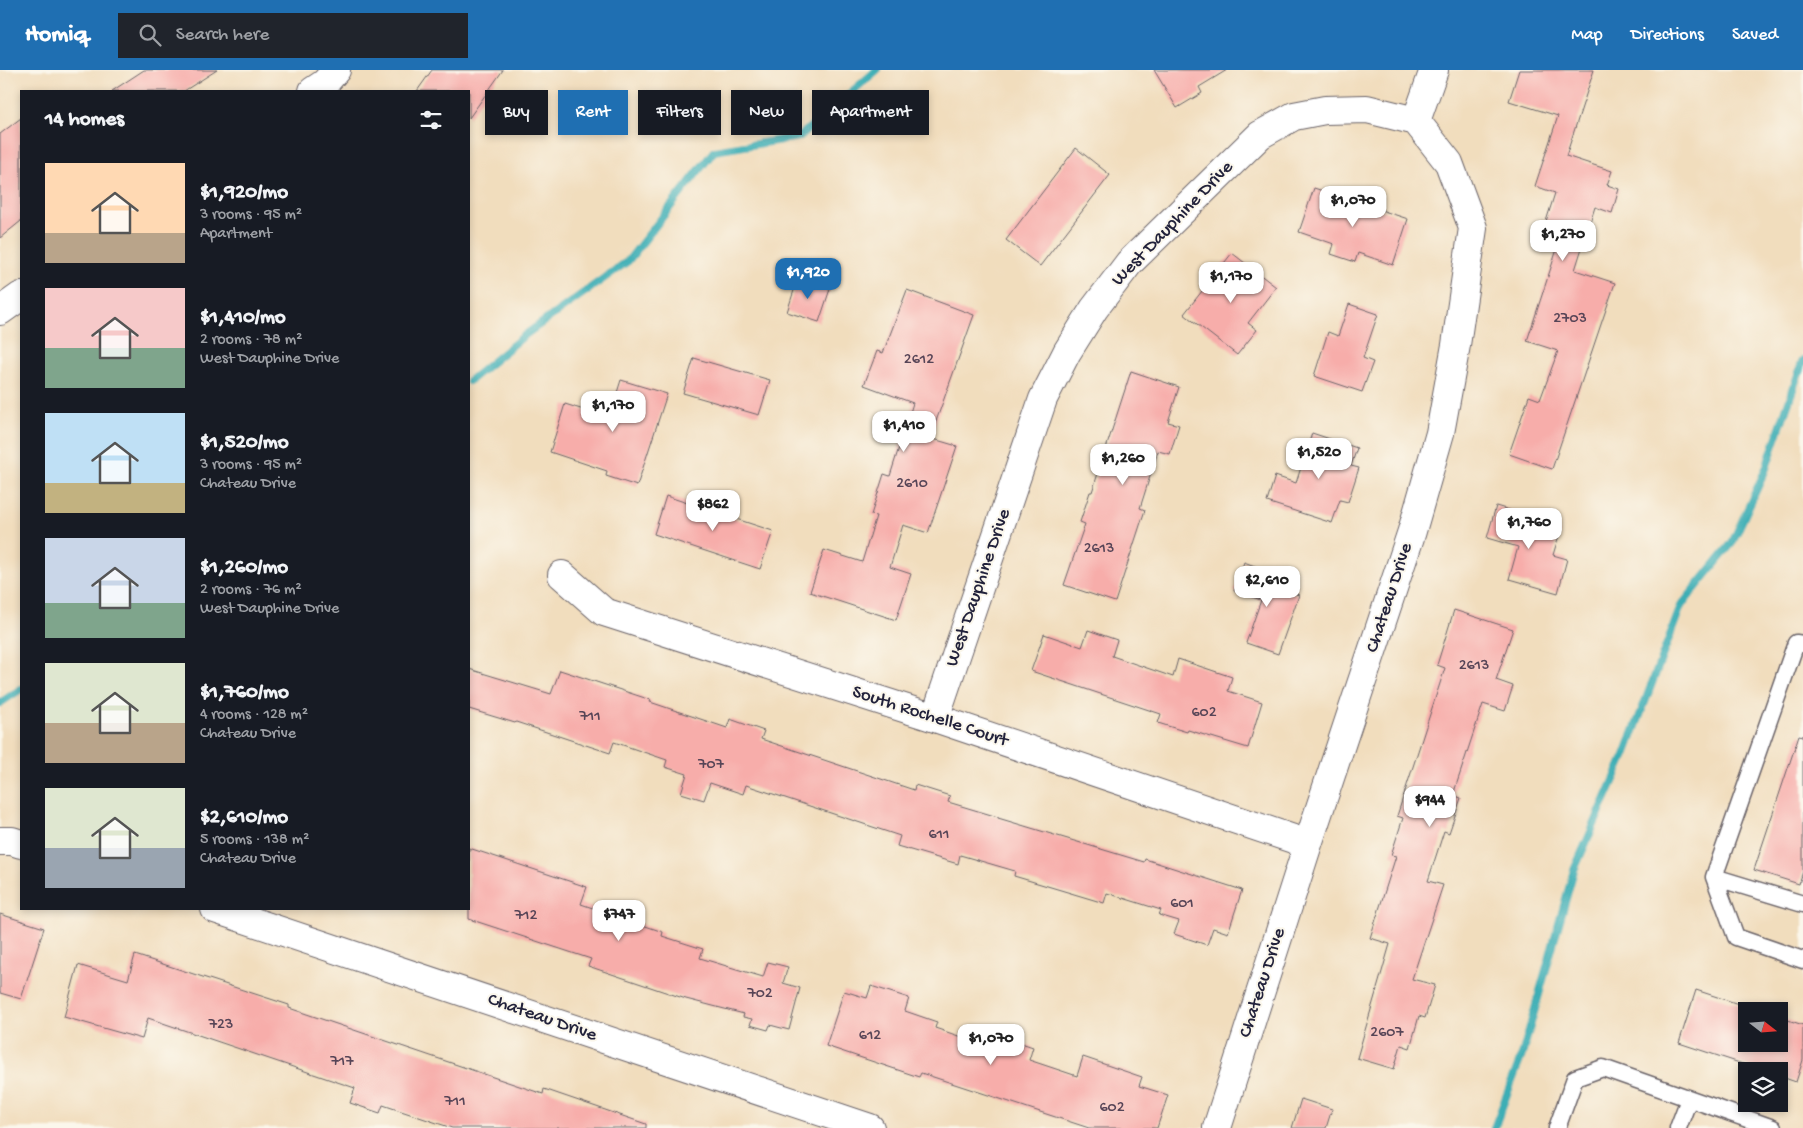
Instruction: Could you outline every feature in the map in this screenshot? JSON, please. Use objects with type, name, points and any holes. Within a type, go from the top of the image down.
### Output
[{"type":"street","points":[[314,90],[336,70]]},
{"type":"street","points":[[1416,121],[1434,70]]},
{"type":"street","name":"West Dauphine Drive","points":[[935,718],[1043,399],[1067,352],[1094,309],[1129,263],[1260,135],[1294,116],[1325,110],[1367,109],[1416,121]]},
{"type":"street","name":"Chateau Drive","points":[[1216,1128],[1412,531],[1440,433],[1456,345],[1473,228],[1449,163],[1416,121]]},
{"type":"street","points":[[0,311],[20,297]]},
{"type":"street","name":"South Rochelle Court","points":[[562,575],[604,612],[935,718],[1308,844]]},
{"type":"street","points":[[0,841],[12,841],[20,844]]},
{"type":"street","name":"Chateau Drive","points":[[218,910],[870,1128]]},
{"type":"lane","points":[[1803,644],[1796,643],[1714,877],[1736,937],[1803,960]]},
{"type":"lane","points":[[1714,877],[1803,904]]},
{"type":"lane","points":[[1557,1128],[1575,1078],[1602,1068],[1773,1128]]},
{"type":"lane","points":[[1678,1128],[1689,1099]]},
{"type":"building","points":[[144,70],[217,70],[186,90],[114,90]]},
{"type":"building","points":[[432,70],[503,70],[489,90],[485,90],[485,95],[470,117],[470,90],[418,90]]},
{"type":"building","points":[[1154,70],[1227,70],[1199,87],[1202,93],[1177,108]]},
{"type":"building","points":[[1519,70],[1594,70],[1566,156],[1612,171],[1607,185],[1619,189],[1612,213],[1595,207],[1575,270],[1615,283],[1552,469],[1509,454],[1529,396],[1540,400],[1558,351],[1527,341],[1560,240],[1542,234],[1555,193],[1535,186],[1558,116],[1509,101]]},
{"type":"building","points":[[20,119],[20,222],[0,238],[0,134]]},
{"type":"building","points":[[1076,148],[1110,175],[1040,266],[1006,240]]},
{"type":"building","points":[[1314,188],[1408,219],[1393,265],[1358,253],[1355,262],[1331,254],[1334,244],[1299,232]]},
{"type":"building","points":[[1232,253],[1276,287],[1248,323],[1257,330],[1237,355],[1184,314]]},
{"type":"building","points":[[798,278],[830,289],[819,322],[787,312]]},
{"type":"building","points":[[907,290],[974,315],[930,438],[957,446],[928,533],[903,525],[890,567],[911,574],[896,620],[810,592],[824,550],[862,562],[876,516],[871,515],[884,474],[890,476],[913,403],[864,385],[877,351],[883,353]]},
{"type":"building","points":[[1349,304],[1378,314],[1363,358],[1373,362],[1362,392],[1314,376],[1328,332],[1338,336]]},
{"type":"building","points":[[694,358],[770,380],[759,415],[683,393]]},
{"type":"building","points":[[1131,371],[1179,387],[1168,422],[1179,425],[1170,454],[1158,451],[1140,508],[1145,510],[1115,602],[1064,585],[1085,524],[1080,522],[1090,492],[1092,492]]},
{"type":"building","points":[[621,380],[667,394],[637,486],[606,476],[607,471],[550,452],[565,404],[609,418]]},
{"type":"building","points":[[1312,433],[1357,448],[1351,466],[1359,468],[1348,502],[1340,500],[1332,523],[1267,502],[1275,476],[1296,483]]},
{"type":"building","points":[[666,496],[773,531],[760,569],[654,534]]},
{"type":"building","points":[[1496,506],[1532,517],[1530,524],[1560,532],[1553,555],[1567,559],[1558,593],[1509,579],[1518,547],[1487,538]]},
{"type":"building","points":[[1244,562],[1271,572],[1267,584],[1299,595],[1278,654],[1246,643],[1261,600],[1234,591]]},
{"type":"building","points":[[1454,610],[1513,629],[1496,680],[1513,686],[1505,711],[1483,704],[1453,795],[1461,798],[1449,833],[1444,831],[1428,881],[1443,885],[1412,979],[1435,985],[1425,1018],[1419,1016],[1410,1048],[1401,1045],[1394,1069],[1357,1058],[1390,944],[1370,938],[1396,856],[1391,855],[1403,818],[1397,816],[1445,668],[1437,665]]},
{"type":"building","points":[[1088,630],[1117,640],[1112,656],[1173,677],[1178,659],[1232,677],[1228,691],[1262,702],[1248,748],[1158,723],[1161,714],[1031,671],[1044,634],[1082,647]]},
{"type":"building","points":[[470,669],[551,694],[560,670],[651,700],[650,702],[727,728],[730,719],[764,731],[761,739],[914,790],[915,785],[950,796],[948,802],[1144,862],[1145,859],[1242,890],[1228,933],[1213,928],[1207,945],[1174,934],[1179,921],[1159,915],[1161,910],[1107,893],[1104,903],[1014,876],[1015,871],[960,855],[958,864],[897,846],[900,836],[746,785],[743,794],[710,783],[704,800],[681,793],[687,774],[665,767],[667,760],[614,742],[610,753],[470,709]]},
{"type":"building","points":[[1799,735],[1803,736],[1803,871],[1799,884],[1754,870]]},
{"type":"building","points":[[470,848],[587,887],[581,904],[663,932],[662,936],[703,949],[700,958],[763,977],[768,962],[788,967],[783,983],[800,988],[789,1030],[770,1025],[768,1030],[750,1025],[752,1019],[743,1017],[744,1014],[686,999],[588,966],[591,959],[469,919]]},
{"type":"building","points":[[0,914],[44,928],[21,999],[0,993]]},
{"type":"building","points":[[135,955],[289,1005],[289,1008],[543,1094],[544,1089],[646,1124],[646,1128],[452,1128],[383,1105],[380,1113],[350,1103],[355,1088],[148,1018],[142,1039],[64,1017],[78,965],[128,980]]},
{"type":"building","points":[[871,986],[909,998],[905,1011],[937,1022],[935,1028],[988,1046],[992,1033],[1033,1047],[1029,1060],[1077,1076],[1083,1057],[1142,1077],[1139,1086],[1168,1095],[1157,1128],[1089,1128],[921,1073],[919,1077],[826,1046],[844,991],[867,998]]},
{"type":"building","points":[[1696,990],[1738,1004],[1738,1052],[1788,1052],[1788,1020],[1803,1025],[1803,1060],[1796,1082],[1788,1079],[1788,1062],[1738,1062],[1679,1043]]},
{"type":"building","points":[[1301,1099],[1332,1109],[1326,1128],[1292,1128]]},
{"type":"waterway","points":[[470,380],[525,335],[628,261],[714,151],[799,137],[877,70]]},
{"type":"waterway","points":[[1494,1128],[1522,1055],[1574,870],[1625,755],[1681,606],[1732,543],[1765,471],[1803,360]]},
{"type":"waterway","points":[[0,703],[20,690]]}]
